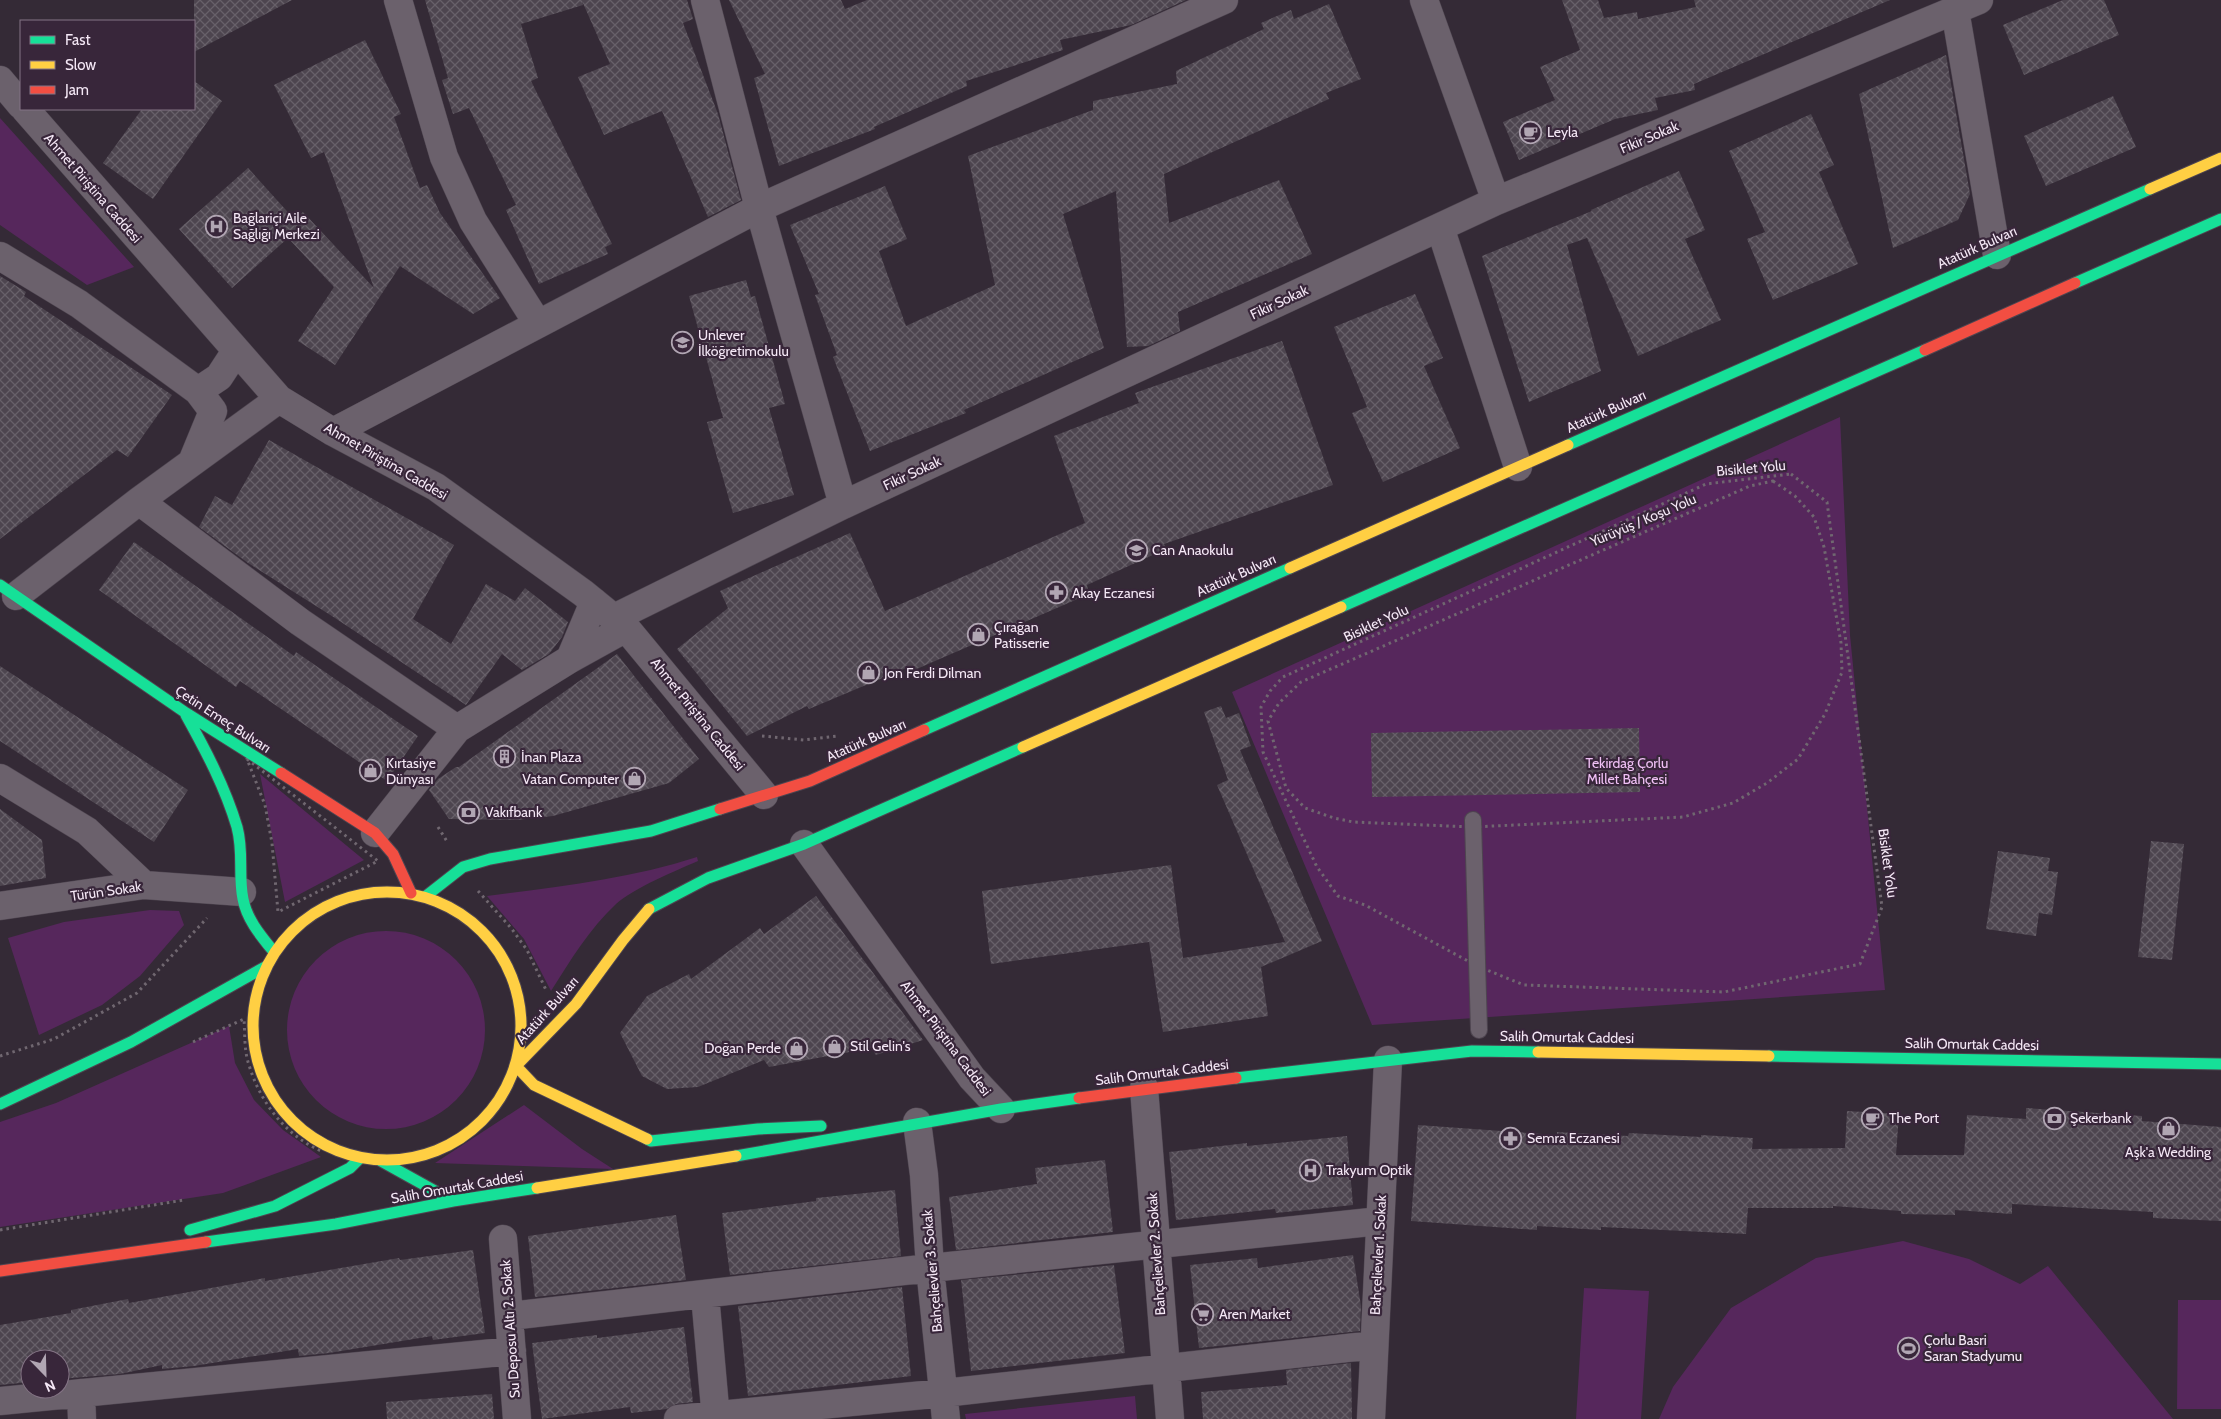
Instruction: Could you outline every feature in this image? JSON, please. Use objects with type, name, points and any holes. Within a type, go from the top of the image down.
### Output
[{"type":"main road","name":"Atatürk Bulvarı","points":[[426,896],[463,867],[490,859],[651,831],[810,781],[1997,255],[2221,158]]},
{"type":"main road","name":"Atatürk Bulvarı","points":[[516,1066],[576,1004],[623,940],[648,910],[708,878],[804,844],[2221,219]]},
{"type":"main road","name":"Çetin Emeç Bulvarı","points":[[8,591],[186,713],[375,833],[392,854],[411,893]]},
{"type":"main road","points":[[186,713],[212,762],[229,802],[241,847],[242,892],[246,911],[254,927],[274,952]]},
{"type":"main road","points":[[379,891],[426,896],[458,911],[486,934],[506,962],[519,996],[520,1004],[522,1031],[516,1066],[504,1092],[487,1116],[465,1136],[439,1150],[420,1156],[381,1161],[360,1158],[327,1147],[298,1128],[274,1101],[259,1070],[252,1035],[254,1000],[265,967],[274,952],[294,928],[313,914],[348,896],[379,891]]},
{"type":"main road","points":[[0,1104],[131,1042],[265,967]]},
{"type":"main road","name":"Salih Omurtak Caddesi","points":[[0,1271],[336,1224],[453,1201],[760,1152],[917,1122],[1001,1109],[1144,1088],[1472,1051],[2221,1064]]},
{"type":"main road","name":"Salih Omurtak Caddesi","points":[[516,1066],[534,1085],[651,1141],[758,1129],[917,1122]]},
{"type":"main road","points":[[93,1257],[275,1206],[350,1168],[360,1158]]},
{"type":"main road","points":[[381,1161],[453,1201]]},
{"type":"street","points":[[398,0],[444,157],[473,221],[538,324]]},
{"type":"street","points":[[705,0],[759,208],[843,504]]},
{"type":"street","points":[[332,432],[759,208],[1224,0]]},
{"type":"street","points":[[1424,0],[1496,201]]},
{"type":"street","points":[[1967,5],[1997,255]]},
{"type":"street","name":"Fikir Sokak","points":[[375,833],[457,729],[570,659],[611,616],[843,504],[1496,201],[1967,5]]},
{"type":"street","points":[[0,80],[20,104]]},
{"type":"street","name":"Ahmet Piriştina Caddesi","points":[[26,110],[279,399],[332,432],[436,487],[611,616],[764,795]]},
{"type":"street","points":[[1440,227],[1518,467]]},
{"type":"street","points":[[0,256],[79,304],[198,391],[213,411],[192,462]]},
{"type":"street","points":[[198,391],[219,376],[236,351]]},
{"type":"street","points":[[8,591],[139,501],[279,399]]},
{"type":"street","points":[[139,501],[300,622],[457,729]]},
{"type":"street","points":[[570,659],[611,616]]},
{"type":"street","points":[[0,778],[86,831],[144,885]]},
{"type":"street","name":"Ahmet Piriştina Caddesi","points":[[804,844],[972,1078],[1001,1109]]},
{"type":"street","name":"Türün Sokak","points":[[0,906],[144,885],[242,892]]},
{"type":"street","name":"Bahçelievler 1. Sokak","points":[[1370,1419],[1388,1060]]},
{"type":"street","name":"Bahçelievler 2. Sokak","points":[[1144,1088],[1170,1419]]},
{"type":"street","name":"Bahçelievler 3. Sokak","points":[[917,1122],[924,1174],[930,1268],[945,1406]]},
{"type":"street","points":[[510,1316],[930,1268],[1380,1221]]},
{"type":"street","name":"Su Deposu Altı 2. Sokak","points":[[503,1239],[517,1419]]},
{"type":"street","points":[[705,1295],[715,1416]]},
{"type":"street","points":[[678,1419],[945,1406],[1165,1370],[1374,1346]]},
{"type":"street","points":[[0,1401],[81,1406],[512,1351]]},
{"type":"lane","points":[[1473,824],[1479,1030]]},
{"type":"path","name":"Bisiklet Yolu","points":[[1791,474],[1827,502],[1882,907],[1860,964],[1724,992],[1524,984],[1477,966],[1365,905],[1338,896],[1317,867],[1264,752],[1260,725],[1261,707],[1270,691],[1283,677],[1706,484],[1791,474]]},
{"type":"path","name":"Yürüyüş / Koşu Yolu","points":[[1773,481],[1794,496],[1814,517],[1824,546],[1841,643],[1842,672],[1825,714],[1798,759],[1767,783],[1733,803],[1683,816],[1473,824],[1353,822],[1305,808],[1286,788],[1268,721],[1279,703],[1301,682],[1741,489],[1773,481]]},
{"type":"path","points":[[248,759],[378,861],[278,912],[272,842],[265,805],[248,759]]},
{"type":"path","points":[[478,890],[511,928],[527,950],[548,995]]},
{"type":"path","points":[[0,1056],[54,1039],[137,993],[210,913]]},
{"type":"path","points":[[244,1019],[248,1063],[261,1096],[282,1124],[306,1144],[328,1154]]},
{"type":"path","points":[[0,1230],[190,1199]]},
{"type":"green space","points":[[0,118],[134,267],[87,285],[0,225]]},
{"type":"green space","name":"Tekirdağ Çorlu Millet Bahçesi","points":[[1840,417],[1850,635],[1885,990],[1372,1025],[1232,692]]},
{"type":"green space","points":[[260,774],[364,860],[285,902]]},
{"type":"green space","points":[[697,857],[698,861],[644,886],[616,904],[589,934],[551,991],[524,939],[487,896],[619,877]]},
{"type":"green space","points":[[150,910],[179,911],[184,925],[140,976],[102,1005],[39,1035],[8,938],[64,922]]},
{"type":"green space","points":[[386,931],[405,933],[424,939],[441,948],[456,960],[468,975],[477,992],[483,1011],[485,1030],[483,1049],[477,1068],[468,1085],[456,1100],[441,1112],[424,1121],[405,1127],[386,1129],[367,1127],[348,1121],[331,1112],[316,1100],[304,1085],[295,1068],[289,1049],[287,1030],[289,1011],[295,992],[304,975],[316,960],[331,948],[348,939],[367,933]]},
{"type":"green space","points":[[229,1026],[235,1063],[254,1100],[283,1130],[321,1157],[223,1193],[0,1227],[0,1122],[56,1103]]},
{"type":"green space","points":[[524,1105],[582,1149],[613,1169],[435,1163]]},
{"type":"green space","name":"Çorlu Basri Saran Stadyumu","points":[[1903,1241],[1969,1259],[2020,1284],[2048,1266],[2173,1419],[1659,1419],[1673,1387],[1731,1308],[1816,1258]]},
{"type":"green space","points":[[1584,1288],[1649,1291],[1641,1419],[1576,1419]]},
{"type":"green space","points":[[2178,1300],[2221,1300],[2221,1409],[2177,1409]]},
{"type":"green space","points":[[1135,1396],[1137,1419],[966,1419],[965,1414]]},
{"type":"building","points":[[194,0],[292,0],[195,51]]},
{"type":"building","points":[[425,0],[687,0],[693,19],[683,23],[718,114],[741,200],[708,217],[662,111],[604,135],[578,77],[610,64],[582,1],[583,5],[521,24],[538,78],[531,81],[612,244],[605,247],[608,254],[539,284],[506,210],[516,205],[469,108],[453,114],[442,80],[448,78]]},
{"type":"building","points":[[729,0],[841,0],[845,9],[867,0],[1186,0],[1131,25],[1060,40],[1063,50],[966,81],[967,86],[874,127],[875,129],[779,166],[754,78],[765,74]]},
{"type":"building","points":[[1562,0],[1598,0],[1604,18],[1637,12],[1638,19],[1696,7],[1694,0],[1890,0],[1694,84],[1695,90],[1655,98],[1658,110],[1615,119],[1519,160],[1503,122],[1555,100],[1540,67],[1580,50]]},
{"type":"building","points":[[2063,0],[2104,0],[2119,35],[2024,75],[2003,25]]},
{"type":"building","points":[[1329,4],[1361,79],[1326,93],[1329,99],[1164,174],[1169,223],[1279,180],[1312,254],[1178,312],[1180,331],[1148,346],[1127,347],[1116,191],[1063,214],[1104,348],[964,410],[966,413],[870,451],[833,357],[837,355],[815,295],[819,294],[790,225],[885,186],[907,239],[879,251],[906,326],[995,285],[968,156],[1093,110],[1093,101],[1177,84],[1176,71],[1264,29],[1261,23],[1291,10],[1294,19]]},
{"type":"building","points":[[365,40],[401,114],[394,117],[420,188],[427,185],[440,213],[500,298],[473,314],[400,266],[335,365],[298,341],[334,287],[288,238],[232,288],[179,229],[248,168],[295,220],[303,212],[374,288],[324,152],[311,158],[274,85]]},
{"type":"building","points":[[1946,55],[1970,194],[1958,220],[1893,248],[1859,94]]},
{"type":"building","points":[[195,82],[222,101],[153,199],[103,163],[141,110],[195,110]]},
{"type":"building","points":[[2113,96],[2136,147],[2046,186],[2024,136]]},
{"type":"building","points":[[1811,114],[1834,165],[1819,172],[1858,264],[1773,300],[1747,239],[1765,232],[1729,151]]},
{"type":"building","points":[[1679,171],[1705,230],[1685,239],[1721,320],[1638,356],[1587,238],[1567,245],[1601,371],[1529,402],[1482,256],[1592,211]]},
{"type":"building","points":[[0,276],[26,292],[24,296],[172,395],[128,457],[117,450],[0,539]]},
{"type":"building","points":[[746,280],[751,297],[755,296],[785,404],[769,408],[794,495],[733,513],[707,422],[723,418],[689,296]]},
{"type":"building","points":[[1415,294],[1443,358],[1424,366],[1460,448],[1383,482],[1352,413],[1367,407],[1334,327]]},
{"type":"building","points":[[1282,341],[1333,485],[1164,544],[1166,549],[1087,585],[1089,594],[912,671],[911,666],[809,709],[807,706],[747,736],[677,649],[728,608],[720,591],[850,533],[885,611],[1085,523],[1054,436],[1139,403],[1135,393]]},
{"type":"building","points":[[269,440],[454,545],[413,619],[451,644],[486,584],[515,601],[525,588],[568,622],[562,637],[549,654],[522,670],[502,654],[466,705],[248,563],[199,527],[215,496],[232,505]]},
{"type":"building","points":[[134,542],[294,656],[296,652],[418,736],[387,781],[240,681],[236,687],[99,590]]},
{"type":"building","points":[[617,654],[699,759],[669,783],[553,816],[517,820],[449,819],[429,790],[438,779],[459,767]]},
{"type":"building","points":[[0,666],[188,790],[154,842],[0,741]]},
{"type":"building","points":[[1221,706],[1226,718],[1239,713],[1251,746],[1240,750],[1322,941],[1261,967],[1268,1016],[1163,1032],[1149,942],[991,964],[982,891],[1171,865],[1183,958],[1285,942],[1217,785],[1228,780],[1204,712]]},
{"type":"building","points":[[1639,728],[1640,792],[1372,797],[1371,733]]},
{"type":"building","points":[[0,809],[42,840],[46,878],[0,886]]},
{"type":"building","points":[[2151,841],[2184,844],[2172,960],[2138,957]]},
{"type":"building","points":[[1998,851],[2050,858],[2048,871],[2058,872],[2052,915],[2039,913],[2036,936],[1986,929]]},
{"type":"building","points":[[816,896],[923,1040],[876,1055],[871,1048],[769,1067],[764,1060],[698,1087],[667,1089],[642,1076],[620,1033],[647,996],[689,974],[691,979],[760,928],[764,934]]},
{"type":"building","points":[[2026,1108],[2142,1116],[2142,1121],[2221,1127],[2221,1221],[2153,1218],[2153,1212],[2012,1204],[2012,1214],[1955,1210],[1955,1215],[1901,1214],[1901,1211],[1833,1206],[1833,1208],[1748,1208],[1746,1234],[1601,1227],[1601,1230],[1537,1226],[1537,1230],[1411,1221],[1418,1125],[1557,1135],[1557,1132],[1628,1136],[1629,1133],[1753,1138],[1752,1149],[1845,1148],[1847,1111],[1899,1114],[1896,1155],[1964,1155],[1967,1115],[2026,1119]]},
{"type":"building","points":[[1347,1136],[1353,1205],[1276,1213],[1275,1209],[1176,1220],[1169,1152],[1247,1143],[1247,1146]]},
{"type":"building","points":[[1105,1160],[1113,1232],[956,1250],[949,1197],[1037,1184],[1035,1168]]},
{"type":"building","points":[[895,1190],[901,1256],[730,1275],[722,1213],[816,1201],[816,1198]]},
{"type":"building","points":[[676,1215],[686,1280],[535,1297],[528,1236]]},
{"type":"building","points":[[473,1250],[485,1333],[433,1340],[432,1336],[299,1356],[298,1349],[194,1366],[162,1369],[162,1365],[120,1374],[70,1378],[70,1349],[20,1349],[20,1383],[0,1385],[0,1325],[71,1313],[71,1310],[128,1299],[129,1303],[265,1278],[265,1281],[399,1258],[400,1260]]},
{"type":"building","points":[[1353,1255],[1361,1306],[1360,1331],[1199,1348],[1190,1265],[1257,1258],[1258,1268]]},
{"type":"building","points":[[1114,1265],[1125,1353],[971,1371],[961,1280]]},
{"type":"building","points":[[902,1287],[911,1376],[748,1396],[738,1306]]},
{"type":"building","points":[[684,1327],[693,1402],[676,1404],[667,1409],[631,1413],[630,1407],[542,1419],[532,1343],[597,1335],[597,1338]]},
{"type":"building","points":[[1351,1363],[1352,1419],[1203,1419],[1201,1392],[1287,1385],[1286,1370]]},
{"type":"building","points":[[492,1394],[494,1419],[387,1419],[386,1402]]},
{"type":"traffic: fast","points":[[1568,445],[2150,189]]},
{"type":"traffic: fast","points":[[2075,283],[2221,219]]},
{"type":"traffic: fast","points":[[1341,607],[1925,350]]},
{"type":"traffic: fast","points":[[924,730],[1290,568]]},
{"type":"traffic: fast","points":[[0,585],[186,713],[281,773]]},
{"type":"traffic: fast","points":[[186,715],[227,798],[237,827],[245,907],[255,927],[274,952]]},
{"type":"traffic: fast","points":[[649,909],[708,878],[804,844],[1023,747]]},
{"type":"traffic: fast","points":[[426,896],[463,867],[490,859],[651,831],[720,809]]},
{"type":"traffic: fast","points":[[0,1104],[131,1042],[265,967]]},
{"type":"traffic: fast","points":[[1236,1078],[1472,1051],[1538,1052]]},
{"type":"traffic: fast","points":[[1769,1056],[2221,1064]]},
{"type":"traffic: fast","points":[[736,1156],[1001,1109],[1079,1098]]},
{"type":"traffic: fast","points":[[647,1139],[651,1141],[758,1129],[821,1126]]},
{"type":"traffic: fast","points":[[190,1230],[275,1206],[350,1168],[360,1158]]},
{"type":"traffic: fast","points":[[381,1161],[453,1201]]},
{"type":"traffic: fast","points":[[206,1242],[336,1224],[453,1201],[537,1188]]},
{"type":"traffic: slow","points":[[2150,189],[2221,158]]},
{"type":"traffic: slow","points":[[1290,568],[1568,445]]},
{"type":"traffic: slow","points":[[1023,747],[1341,607]]},
{"type":"traffic: slow","points":[[374,892],[400,892],[426,897],[450,907],[462,914],[482,931],[499,951],[516,987],[521,1013],[521,1026],[521,1039],[516,1065],[499,1101],[482,1121],[462,1138],[426,1155],[400,1160],[374,1160],[348,1155],[324,1145],[302,1130],[283,1111],[268,1089],[258,1065],[253,1039],[253,1013],[258,987],[268,963],[283,941],[302,922],[324,907],[348,897],[374,892]]},
{"type":"traffic: slow","points":[[516,1066],[576,1004],[623,940],[649,909]]},
{"type":"traffic: slow","points":[[1538,1052],[1769,1056]]},
{"type":"traffic: slow","points":[[516,1066],[534,1085],[647,1139]]},
{"type":"traffic: slow","points":[[537,1188],[736,1156]]},
{"type":"traffic: jam","points":[[1925,350],[2075,283]]},
{"type":"traffic: jam","points":[[720,809],[810,781],[924,730]]},
{"type":"traffic: jam","points":[[281,773],[375,833],[393,854],[411,893]]},
{"type":"traffic: jam","points":[[1079,1098],[1236,1078]]},
{"type":"traffic: jam","points":[[0,1271],[206,1242]]},
{"type":"place","name":"Leyla","points":[[1531,132]]},
{"type":"place","name":"Bağlariçi Aile Sağlığı Merkezi","points":[[217,226]]},
{"type":"place","name":"Unlever İlköğretimokulu","points":[[682,343]]},
{"type":"place","name":"Can Anaokulu","points":[[1136,550]]},
{"type":"place","name":"Akay Eczanesi","points":[[1056,593]]},
{"type":"place","name":"Çırağan Patisserie","points":[[978,635]]},
{"type":"place","name":"Jon Ferdi Dilman","points":[[868,673]]},
{"type":"place","name":"İnan Plaza","points":[[505,757]]},
{"type":"place","name":"Kırtasiye Dünyası","points":[[370,771]]},
{"type":"place","name":"Vatan Computer","points":[[635,779]]},
{"type":"place","name":"Vakıfbank","points":[[469,812]]},
{"type":"place","name":"Stil Gelin's","points":[[834,1046]]},
{"type":"place","name":"Doğan Perde","points":[[797,1048]]},
{"type":"place","name":"The Port","points":[[1873,1118]]},
{"type":"place","name":"Şekerbank","points":[[2054,1118]]},
{"type":"place","name":"Aşk'a Wedding","points":[[2168,1129]]},
{"type":"place","name":"Semra Eczanesi","points":[[1511,1138]]},
{"type":"place","name":"Trakyum Optik","points":[[1310,1170]]},
{"type":"place","name":"Aren Market","points":[[1203,1314]]},
{"type":"place","name":"Çorlu Basri Saran Stadyumu","points":[[1908,1348]]}]
